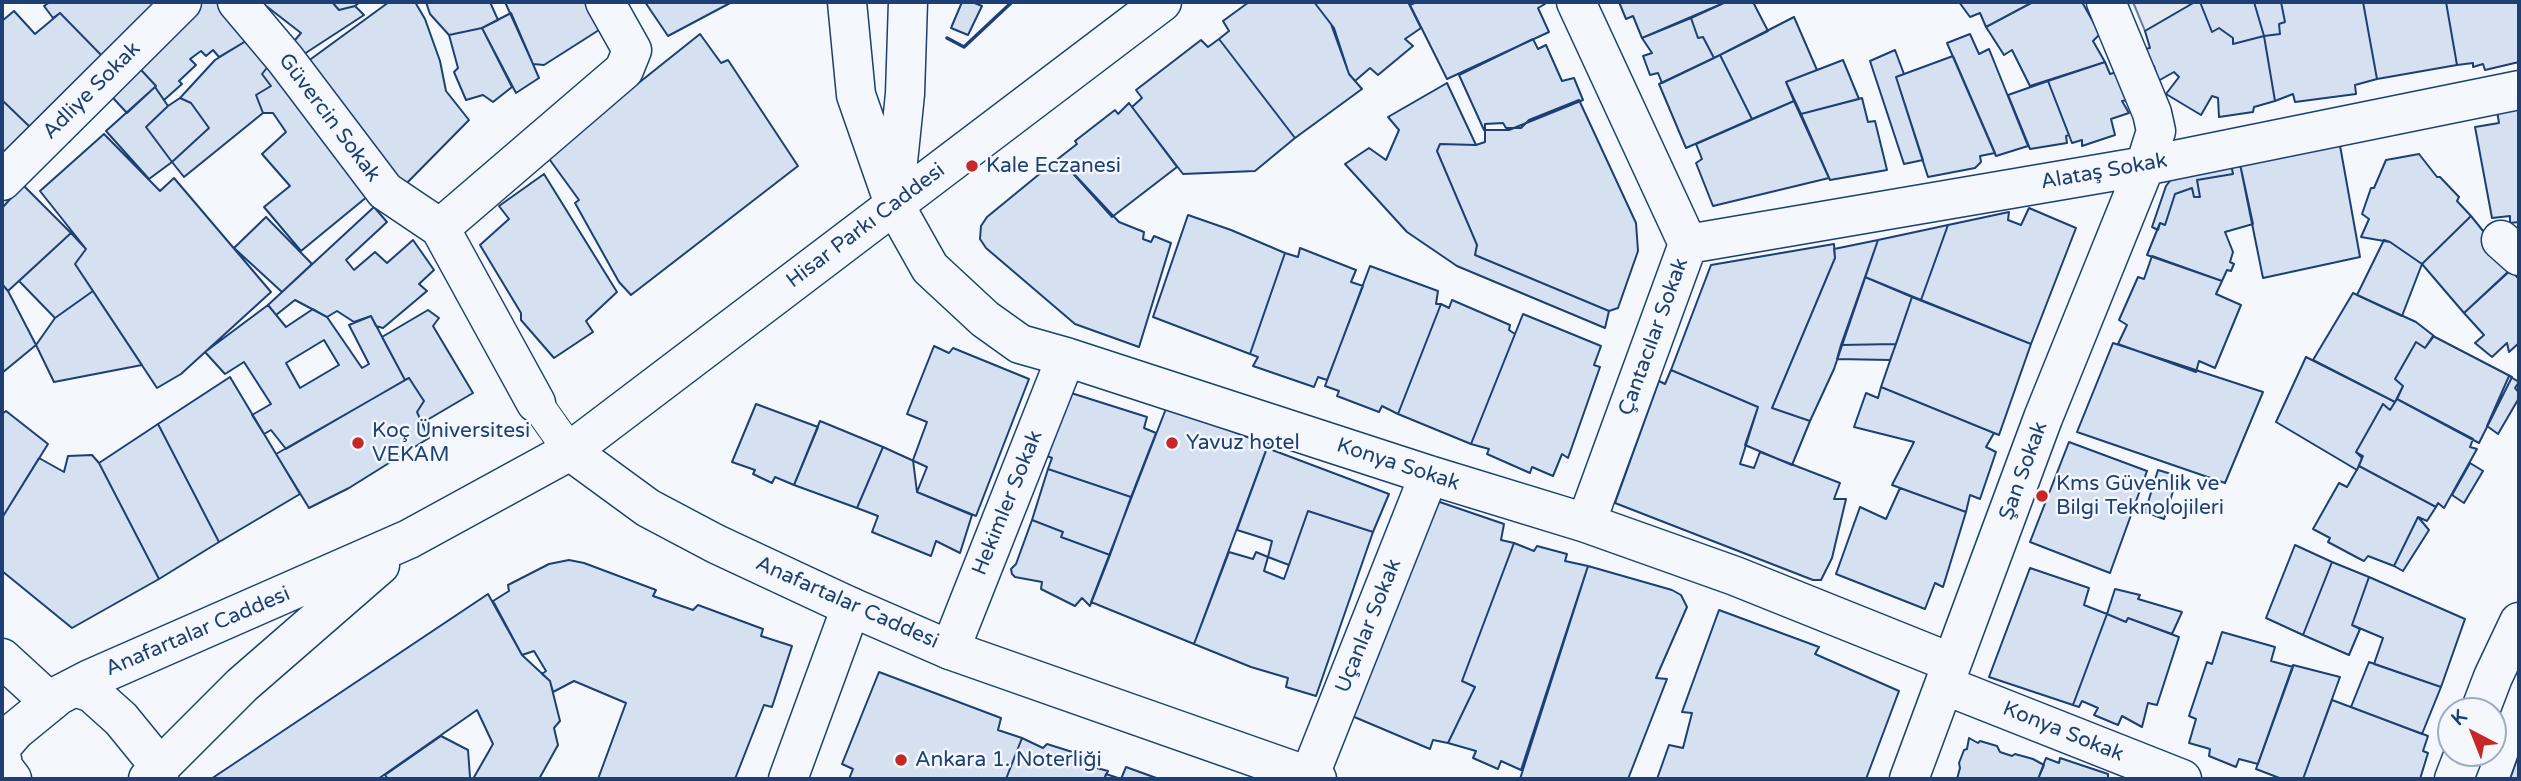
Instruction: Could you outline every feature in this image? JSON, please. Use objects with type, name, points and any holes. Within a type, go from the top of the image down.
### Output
[{"type":"street","name":"Adliye Sokak","points":[[2,181],[182,2]]},
{"type":"street","name":"Güvercin Sokak","points":[[237,2],[285,59],[385,191],[440,228],[536,403]]},
{"type":"street","points":[[440,228],[624,70],[632,50],[605,2]]},
{"type":"street","name":"Konya Sokak","points":[[847,2],[856,95],[894,204],[930,268],[985,319],[1020,344],[1586,523],[1735,576],[2167,776]]},
{"type":"street","points":[[894,204],[905,94],[908,2]]},
{"type":"street","name":"Hisar Parkı Caddesi","points":[[570,451],[1162,2]]},
{"type":"street","name":"Çantacılar Sokak","points":[[1576,2],[1688,244],[1586,523]]},
{"type":"street","name":"Şan Sokak","points":[[1909,779],[2043,418],[2145,166],[2156,131],[2152,113],[2106,2]]},
{"type":"street","name":"Alataş Sokak","points":[[1688,244],[2145,166],[2519,90]]},
{"type":"street","name":"Hekimler Sokak","points":[[950,650],[1066,357]]},
{"type":"street","points":[[536,403],[570,451]]},
{"type":"street","name":"Anafartalar Caddesi","points":[[5,739],[63,694],[409,539],[570,451],[648,508],[716,544],[851,607],[950,650],[1313,778]]},
{"type":"street","name":"Uçanlar Sokak","points":[[1313,778],[1429,475]]},
{"type":"street","name":"Anafartalar Caddesi","points":[[154,773],[242,685],[409,539]]},
{"type":"street","points":[[788,779],[851,607]]},
{"type":"street","points":[[2485,697],[2519,622]]},
{"type":"street","points":[[2,658],[63,694],[92,693],[121,719],[154,773]]},
{"type":"street","points":[[5,739],[3,767],[12,779]]},
{"type":"shaded area","points":[[2133,2],[2195,2],[2145,31]]},
{"type":"building","points":[[50,2],[154,2],[158,7],[105,59],[60,13],[53,18],[44,6]]},
{"type":"building","points":[[187,2],[225,2],[251,38],[219,57],[213,50],[206,56],[201,51],[190,59],[196,65],[179,81],[182,84],[164,100],[156,86],[130,58]]},
{"type":"building","points":[[261,2],[332,2],[339,10],[355,6],[364,15],[298,58],[289,47],[301,33]]},
{"type":"building","points":[[332,2],[360,2],[339,10]]},
{"type":"building","points":[[389,2],[415,2],[425,19],[440,61],[446,91],[469,120],[399,191],[300,67]]},
{"type":"building","points":[[426,2],[490,2],[498,20],[482,28],[449,35],[430,14]]},
{"type":"building","points":[[505,2],[585,2],[599,30],[544,65],[533,64]]},
{"type":"building","points":[[645,2],[732,2],[668,36]]},
{"type":"building","points":[[962,2],[982,6],[968,35],[951,28]]},
{"type":"building","points":[[1249,2],[1314,2],[1334,28],[1349,74],[1362,89],[1295,138],[1219,39],[1229,31],[1223,21]]},
{"type":"building","points":[[1314,2],[1408,2],[1421,28],[1405,39],[1413,46],[1378,75],[1370,68],[1355,81],[1349,74],[1331,24]]},
{"type":"building","points":[[1417,2],[1543,2],[1545,4],[1538,8],[1549,32],[1447,79],[1410,5]]},
{"type":"building","points":[[1619,2],[1726,2],[1642,38],[1633,16],[1626,19]]},
{"type":"building","points":[[1726,2],[1753,2],[1768,31],[1714,58],[1703,37],[1698,38],[1691,18]]},
{"type":"building","points":[[1959,2],[2033,2],[1986,27],[1980,13],[1970,17]]},
{"type":"building","points":[[2033,2],[2082,2],[2100,34],[2093,41],[2105,62],[2030,86],[2012,50],[2004,55],[1986,27]]},
{"type":"building","points":[[2195,2],[2200,2],[2212,32],[2219,28],[2233,38],[2233,44],[2264,36],[2275,101],[2254,107],[2253,112],[2219,117],[2218,98],[2212,96],[2201,115],[2166,94],[2179,77],[2174,72],[2158,81],[2154,66],[2149,66],[2145,49],[2150,48],[2145,31]]},
{"type":"building","points":[[2200,2],[2254,2],[2264,36],[2233,44],[2233,38],[2219,28],[2212,32]]},
{"type":"building","points":[[2254,2],[2281,2],[2285,22],[2279,24],[2280,34],[2264,36]]},
{"type":"building","points":[[2281,2],[2363,2],[2377,79],[2355,85],[2356,94],[2295,102],[2293,94],[2275,101],[2264,36],[2280,34],[2279,24],[2285,22]]},
{"type":"building","points":[[2363,2],[2446,2],[2457,65],[2377,79]]},
{"type":"building","points":[[2446,2],[2519,2],[2519,62],[2485,70],[2483,64],[2473,67],[2473,63],[2457,65]]},
{"type":"building","points":[[14,11],[35,34],[60,13],[105,59],[31,128],[2,100],[2,21]]},
{"type":"building","points":[[511,13],[539,78],[516,93],[482,28]]},
{"type":"building","points":[[1794,17],[1817,70],[1786,82],[1794,101],[1752,119],[1720,55]]},
{"type":"building","points":[[1691,18],[1698,38],[1703,37],[1714,58],[1662,83],[1658,73],[1650,75],[1643,56],[1652,53],[1642,38]]},
{"type":"building","points":[[482,28],[512,87],[493,102],[483,95],[466,100],[454,72],[458,68],[449,35]]},
{"type":"building","points":[[700,34],[721,63],[728,60],[798,166],[631,295],[619,282],[575,203],[579,200],[547,156]]},
{"type":"building","points":[[1970,34],[1979,54],[1989,49],[2028,146],[1996,156],[1947,43]]},
{"type":"building","points":[[251,38],[270,64],[262,74],[271,86],[256,95],[263,113],[184,177],[172,162],[209,128],[191,103],[180,98],[215,60]]},
{"type":"building","points":[[1219,39],[1295,138],[1255,171],[1183,174],[1132,107],[1142,98],[1136,90],[1201,40],[1208,47]]},
{"type":"building","points":[[1533,39],[1538,49],[1546,45],[1562,81],[1574,78],[1583,100],[1509,130],[1484,130],[1459,75]]},
{"type":"building","points":[[1895,50],[1904,74],[1896,77],[1923,160],[1904,164],[1870,61]]},
{"type":"building","points":[[1720,55],[1752,119],[1686,148],[1659,84]]},
{"type":"building","points":[[1953,56],[1995,153],[1980,156],[1981,162],[1975,168],[1928,177],[1896,77]]},
{"type":"building","points":[[130,58],[156,86],[127,113],[101,85]]},
{"type":"building","points":[[1843,60],[1859,99],[1801,114],[1786,82]]},
{"type":"building","points":[[2105,62],[2110,74],[2117,72],[2128,100],[2122,101],[2129,113],[2111,119],[2115,135],[2082,146],[2082,140],[2072,143],[2048,81]]},
{"type":"building","points":[[270,64],[368,196],[301,251],[264,207],[290,186],[262,154],[286,132],[273,113],[263,113],[256,95],[271,86],[262,74]]},
{"type":"building","points":[[2048,81],[2069,135],[2066,136],[2067,143],[2030,149],[2008,95]]},
{"type":"building","points":[[1447,83],[1476,145],[1440,144],[1437,151],[1477,245],[1475,255],[1609,311],[1605,328],[1457,266],[1407,232],[1345,164],[1369,148],[1386,160],[1399,130],[1388,117]]},
{"type":"building","points":[[155,87],[168,106],[146,127],[172,162],[149,179],[106,131]]},
{"type":"building","points":[[180,98],[191,103],[209,128],[172,162],[146,127]]},
{"type":"building","points":[[1862,98],[1868,122],[1875,121],[1887,170],[1830,180],[1801,114]]},
{"type":"building","points":[[2,100],[31,128],[2,157]]},
{"type":"building","points":[[1579,100],[1636,223],[1638,251],[1618,308],[1609,311],[1475,255],[1477,245],[1437,151],[1440,144],[1476,145],[1485,142],[1485,124],[1503,123],[1506,128],[1521,128],[1529,120]]},
{"type":"building","points":[[1794,101],[1829,178],[1713,206],[1696,163],[1702,159],[1696,144]]},
{"type":"building","points":[[1129,103],[1177,167],[1112,217],[1059,158],[1077,144],[1075,141],[1115,110],[1118,114]]},
{"type":"building","points":[[2519,106],[2519,222],[2510,223],[2510,216],[2492,218],[2475,127],[2499,123],[2497,111]]},
{"type":"building","points":[[104,134],[160,191],[174,178],[271,292],[181,374],[157,388],[75,264],[86,249],[40,191]]},
{"type":"building","points":[[2339,140],[2360,257],[2263,278],[2240,164]]},
{"type":"building","points":[[2419,154],[2437,177],[2459,197],[2457,201],[2471,216],[2422,264],[2390,242],[2361,237],[2369,219],[2362,214],[2371,188],[2374,188],[2386,160]]},
{"type":"building","points":[[1059,158],[1119,222],[1144,232],[1143,239],[1151,242],[1154,236],[1171,243],[1139,347],[1075,324],[986,248],[980,239],[981,226],[987,217]]},
{"type":"building","points":[[2231,164],[2240,164],[2253,224],[2225,232],[2233,252],[2230,262],[2234,264],[2231,271],[2227,270],[2222,281],[2147,255],[2160,223],[2165,225],[2175,194],[2192,188],[2194,197],[2200,197],[2197,180],[2233,174]]},
{"type":"building","points":[[2231,164],[2233,174],[2197,180],[2200,197],[2194,197],[2192,188],[2175,194],[2165,225],[2160,223],[2158,230],[2152,227],[2166,186],[2177,172]]},
{"type":"building","points":[[544,174],[617,292],[586,321],[593,332],[554,358],[521,320],[521,313],[480,245],[509,219],[499,206]]},
{"type":"building","points":[[23,185],[71,233],[8,291],[2,284],[2,208]]},
{"type":"building","points":[[374,207],[387,222],[346,260],[354,270],[375,252],[387,263],[413,240],[434,270],[419,284],[427,291],[383,328],[376,326],[371,316],[354,322],[337,311],[327,317],[295,300],[276,315],[268,305]]},
{"type":"building","points":[[2029,208],[2076,228],[2031,344],[1921,300],[1948,225],[2009,212],[2008,220],[2021,225]]},
{"type":"building","points":[[1188,215],[1285,253],[1250,354],[1153,317]]},
{"type":"building","points":[[2471,216],[2513,268],[2464,313],[2422,264]]},
{"type":"building","points":[[266,217],[312,264],[282,292],[234,248]]},
{"type":"building","points":[[1948,225],[1921,300],[1865,277],[1878,240]]},
{"type":"building","points":[[71,233],[86,249],[75,264],[93,291],[55,318],[19,281]]},
{"type":"building","points":[[1878,240],[1834,369],[1810,421],[1772,408],[1835,258],[1834,249]]},
{"type":"building","points":[[2384,240],[2422,264],[2402,316],[2357,295]]},
{"type":"building","points":[[1834,244],[1835,258],[1772,408],[1810,421],[1792,465],[1745,445],[1758,407],[1671,370],[1711,265]]},
{"type":"building","points":[[1300,248],[1356,270],[1351,282],[1363,286],[1327,380],[1318,377],[1314,387],[1253,366],[1258,357],[1250,354],[1285,253],[1298,257]]},
{"type":"building","points":[[2152,256],[2222,281],[2216,294],[2241,305],[2215,368],[2199,361],[2196,372],[2118,344],[2127,325],[2119,320],[2138,277],[2144,279]]},
{"type":"building","points":[[1370,266],[1438,291],[1436,304],[1441,304],[1398,414],[1382,406],[1379,412],[1337,396],[1339,391],[1325,386]]},
{"type":"building","points":[[2510,270],[2519,279],[2519,343],[2509,352],[2507,343],[2492,357],[2475,343],[2484,335],[2464,313]]},
{"type":"building","points":[[1865,277],[1912,297],[1896,344],[1841,345]]},
{"type":"building","points":[[2,284],[36,345],[2,373]]},
{"type":"building","points":[[93,291],[142,365],[54,382],[36,345],[55,318]]},
{"type":"building","points":[[2353,293],[2416,322],[2434,336],[2425,348],[2416,342],[2395,379],[2403,386],[2395,402],[2313,360]]},
{"type":"building","points":[[1912,297],[2031,344],[1999,435],[1881,387]]},
{"type":"building","points":[[1452,300],[1510,325],[1509,330],[1515,334],[1471,444],[1398,414],[1441,304],[1449,308]]},
{"type":"building","points":[[268,305],[286,327],[313,309],[327,317],[362,368],[369,364],[349,325],[371,316],[405,380],[286,449],[271,430],[264,434],[252,415],[271,404],[244,362],[225,374],[205,352]],"holes":[[[324,340],[339,365],[300,388],[286,363]]]},
{"type":"building","points":[[428,310],[439,318],[433,326],[473,393],[422,423],[417,412],[424,401],[409,378],[405,380],[382,337]]},
{"type":"building","points":[[1523,314],[1601,346],[1594,365],[1600,367],[1568,458],[1562,454],[1553,476],[1532,467],[1530,473],[1487,454],[1489,449],[1471,444]]},
{"type":"building","points":[[2433,336],[2512,377],[2479,443],[2397,399],[2403,386],[2395,379],[2416,342],[2425,348]]},
{"type":"building","points":[[2113,343],[2263,392],[2225,483],[2077,432]]},
{"type":"building","points":[[1896,344],[1890,360],[1837,359],[1841,345]]},
{"type":"building","points":[[934,346],[949,353],[953,348],[1029,379],[976,516],[917,492],[913,460],[927,422],[907,414]]},
{"type":"building","points":[[2306,357],[2395,402],[2390,410],[2383,404],[2356,452],[2362,458],[2357,470],[2276,422]]},
{"type":"building","points":[[1671,370],[1758,407],[1740,464],[1754,468],[1760,452],[1840,483],[1834,499],[1846,499],[1832,558],[1821,580],[1813,580],[1615,503],[1659,381],[1665,384]]},
{"type":"building","points":[[2509,376],[2519,382],[2515,388],[2519,398],[2498,434],[2487,426]]},
{"type":"building","points":[[230,377],[300,494],[219,542],[158,424]]},
{"type":"building","name":"Koç Üniversitesi VEKAM","points":[[409,378],[424,401],[417,412],[429,438],[349,488],[309,508],[276,454]]},
{"type":"building","points":[[1881,387],[1994,433],[1986,447],[1996,452],[1980,499],[1970,495],[1966,512],[1892,485],[1914,442],[1854,427],[1866,393],[1878,398]]},
{"type":"building","points":[[1068,392],[1147,417],[1144,428],[1156,433],[1131,497],[1048,469],[1052,458],[1042,454]]},
{"type":"building","points":[[2397,399],[2473,439],[2470,447],[2477,449],[2444,508],[2438,503],[2436,507],[2359,466],[2363,456],[2356,452],[2383,404],[2390,410]]},
{"type":"building","points":[[756,404],[818,427],[794,485],[775,477],[772,483],[753,474],[755,470],[732,462]]},
{"type":"building","points":[[1167,406],[1268,445],[1194,644],[1091,602]]},
{"type":"building","points":[[6,411],[48,444],[2,518],[2,414]]},
{"type":"building","points":[[820,421],[883,447],[857,508],[794,485]]},
{"type":"building","points":[[158,424],[219,542],[159,579],[99,463]]},
{"type":"building","points":[[2069,442],[2147,471],[2110,573],[2030,542]]},
{"type":"building","points":[[883,447],[927,467],[917,492],[972,515],[960,553],[936,541],[931,556],[872,532],[878,516],[857,508]]},
{"type":"building","points":[[1267,448],[1389,494],[1373,532],[1308,511],[1289,565],[1268,557],[1272,541],[1237,530]]},
{"type":"building","points":[[92,455],[99,463],[159,579],[72,628],[2,571],[2,518],[39,458],[64,472],[68,456]]},
{"type":"building","points":[[2470,463],[2483,471],[2464,503],[2452,495]]},
{"type":"building","points":[[2359,466],[2436,507],[2427,521],[2418,517],[2394,566],[2368,556],[2364,561],[2328,542],[2330,538],[2313,529],[2339,483],[2347,487]]},
{"type":"building","points":[[1048,469],[1131,497],[1110,555],[1061,537],[1063,532],[1032,520]]},
{"type":"building","points":[[2158,470],[2178,476],[2164,519],[2145,512]]},
{"type":"building","points":[[1900,488],[1966,512],[1943,587],[1935,583],[1925,609],[1836,574],[1860,507],[1886,519]]},
{"type":"building","points":[[1431,499],[1504,524],[1501,540],[1514,543],[1462,681],[1475,687],[1448,743],[1433,740],[1430,749],[1352,716]]},
{"type":"building","points":[[1308,511],[1373,532],[1316,696],[1286,687],[1288,678],[1251,667],[1194,644],[1229,552],[1253,559],[1256,552],[1268,557],[1264,571],[1284,579]]},
{"type":"building","points":[[2418,517],[2429,530],[2403,571],[2394,566]]},
{"type":"building","points":[[1032,520],[1063,532],[1061,537],[1110,555],[1090,606],[1082,598],[1075,606],[1041,589],[1042,582],[1015,577],[1012,574],[1011,569],[1016,564]]},
{"type":"building","points":[[1514,543],[1534,551],[1537,546],[1567,554],[1565,561],[1588,566],[1521,770],[1501,761],[1498,769],[1473,758],[1476,751],[1448,743],[1475,687],[1462,681]]},
{"type":"building","points":[[2295,545],[2332,562],[2303,635],[2266,618]]},
{"type":"building","points":[[569,560],[656,590],[653,596],[693,610],[698,605],[763,629],[761,636],[792,646],[772,707],[764,705],[735,779],[598,779],[626,703],[574,681],[553,692],[550,681],[542,674],[546,671],[534,651],[522,655],[493,601],[509,591],[508,585],[549,564]]},
{"type":"building","points":[[2332,562],[2369,577],[2352,625],[2360,629],[2349,655],[2303,635]]},
{"type":"building","points":[[1588,566],[1681,595],[1687,607],[1656,678],[1667,679],[1628,779],[1520,779]]},
{"type":"building","points":[[2030,568],[2089,588],[2084,605],[2107,614],[2073,705],[1989,677]]},
{"type":"building","points":[[2369,577],[2465,619],[2441,687],[2374,664],[2383,638],[2352,625]]},
{"type":"building","points":[[2115,589],[2140,595],[2138,599],[2182,612],[2172,634],[2128,618],[2126,622],[2107,614]]},
{"type":"building","points":[[488,594],[522,655],[550,681],[560,721],[554,728],[558,745],[539,779],[473,779],[493,744],[477,710],[378,779],[211,779]]},
{"type":"building","points":[[1719,610],[1819,647],[1815,654],[1899,691],[1866,779],[1657,779],[1669,745],[1683,748],[1692,713],[1682,712]]},
{"type":"building","points":[[2107,614],[2126,622],[2128,618],[2179,637],[2157,705],[2148,703],[2142,727],[2122,716],[2118,725],[2094,715],[2098,708],[2082,701],[2079,707],[2073,705]]},
{"type":"building","points":[[2222,632],[2275,647],[2271,661],[2293,667],[2258,764],[2239,759],[2236,767],[2209,756],[2210,749],[2189,743],[2196,719],[2189,716],[2207,662],[2212,664]]},
{"type":"building","points":[[2369,662],[2441,687],[2422,734],[2351,707]]},
{"type":"building","points":[[2293,665],[2340,677],[2303,779],[2282,779],[2256,769]]},
{"type":"building","points":[[879,672],[1001,718],[998,730],[1022,738],[1006,779],[849,779],[853,769],[842,764]]},
{"type":"building","points":[[2332,700],[2428,736],[2423,751],[2428,753],[2420,779],[2303,779]]},
{"type":"building","points":[[441,736],[468,750],[468,779],[388,779],[385,775]]},
{"type":"building","points":[[1022,738],[1043,748],[1047,744],[1085,756],[1082,764],[1108,771],[1104,779],[1006,779]]},
{"type":"building","points":[[1969,738],[1978,743],[1980,741],[1997,746],[2000,752],[2033,759],[2044,765],[2038,779],[1957,779],[1959,763],[1964,750],[1967,749]]},
{"type":"building","points":[[2519,754],[2519,779],[2510,779]]},
{"type":"building","points":[[2046,758],[2059,763],[2060,758],[2108,774],[2108,779],[2038,779]]},
{"type":"building","points":[[1126,767],[1159,779],[1121,779]]},
{"type":"building","points":[[1106,774],[1121,779],[1104,779]]},
{"type":"wall","points":[[947,38],[964,47],[1012,2]]},
{"type":"place","name":"Kale Eczanesi","points":[[972,166]]},
{"type":"place","name":"Koç Üniversitesi VEKAM","points":[[358,443]]},
{"type":"place","name":"Yavuz hotel","points":[[1172,443]]},
{"type":"place","name":"Kms Güvenlik ve Bilgi Teknolojileri","points":[[2042,496]]},
{"type":"place","name":"Ankara 1. Noterliği","points":[[901,760]]}]
